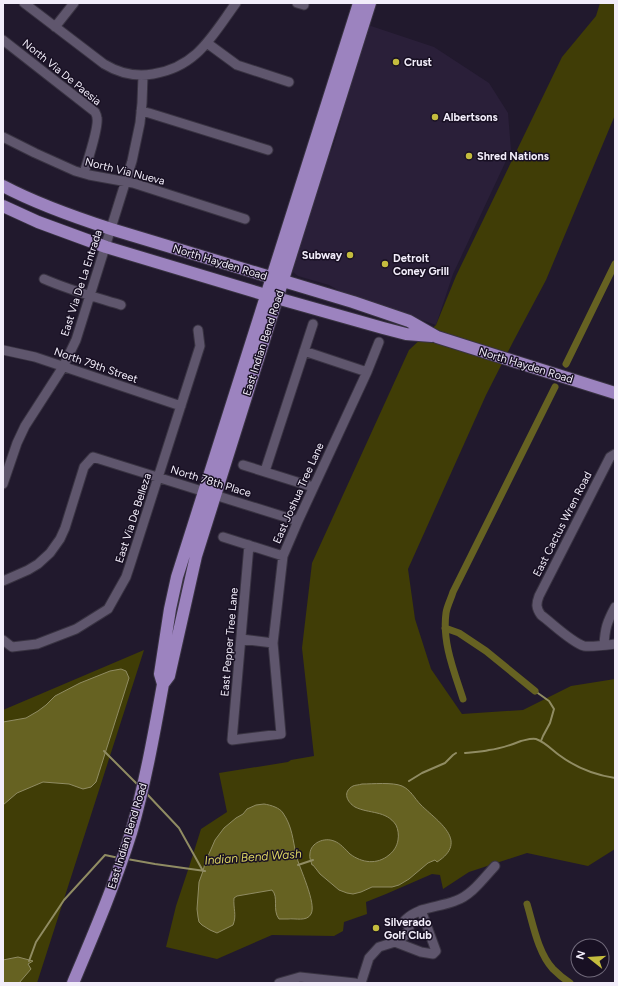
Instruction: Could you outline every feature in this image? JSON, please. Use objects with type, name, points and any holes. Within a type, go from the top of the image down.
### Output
[{"type":"main road","name":"East Indian Bend Road","points":[[73,983],[109,896],[122,861],[134,820],[145,777],[163,684],[160,674],[170,609],[177,577],[209,493],[272,297],[359,3]]},
{"type":"main road","name":"East Indian Bend Road","points":[[277,279],[370,3]]},
{"type":"main road","name":"North Hayden Road","points":[[3,186],[47,206],[111,229],[346,300],[409,321],[437,337]]},
{"type":"main road","name":"North Hayden Road","points":[[3,206],[38,222],[106,247],[272,297],[406,334],[437,337],[615,393]]},
{"type":"street","points":[[24,3],[97,60],[110,68],[126,73],[142,75],[166,72],[193,58],[207,43],[231,5]]},
{"type":"street","points":[[55,27],[74,3]]},
{"type":"street","name":"North Via De Paesia","points":[[3,40],[95,112],[97,125],[84,173]]},
{"type":"street","points":[[207,43],[237,65],[289,82]]},
{"type":"street","name":"East Via De La Entrada","points":[[3,484],[17,443],[25,426],[63,367],[76,340],[91,296],[126,182],[136,142],[141,111],[142,75]]},
{"type":"street","points":[[141,111],[268,150]]},
{"type":"street","name":"North Via Nueva","points":[[3,137],[75,171],[133,183],[245,219]]},
{"type":"street","points":[[44,279],[54,284],[121,305]]},
{"type":"street","points":[[265,471],[313,324]]},
{"type":"street","name":"East Via De Belleza","points":[[3,640],[11,651],[37,644],[76,629],[108,609],[126,577],[159,477],[200,346],[198,330]]},
{"type":"street","name":"East Joshua Tree Lane","points":[[281,734],[273,643],[284,556],[298,521],[367,372],[379,342]]},
{"type":"street","name":"North 79th Street","points":[[3,350],[35,357],[180,406]]},
{"type":"street","points":[[304,351],[367,372]]},
{"type":"street","name":"East Cactus Wren Road","points":[[604,645],[584,646],[576,642],[541,615],[536,607],[539,596],[610,457],[614,454]]},
{"type":"street","name":"North 78th Place","points":[[3,581],[33,567],[50,553],[60,539],[65,528],[84,467],[93,457],[298,521]]},
{"type":"street","points":[[243,464],[314,487]]},
{"type":"street","points":[[223,537],[284,556]]},
{"type":"street","name":"East Pepper Tree Lane","points":[[249,545],[232,740],[281,734]]},
{"type":"street","points":[[615,607],[611,625],[605,634],[604,645],[615,644]]},
{"type":"street","points":[[241,639],[273,643]]},
{"type":"street","points":[[361,983],[369,958],[379,947],[395,942],[406,935],[408,928],[405,920],[409,916],[424,908],[451,902],[465,896],[495,866]]},
{"type":"street","points":[[395,942],[421,952],[433,954],[436,950],[421,910]]},
{"type":"street","points":[[279,983],[300,977],[355,983]]},
{"type":"shaded area","name":"Silverado Golf Club","points":[[600,3],[615,3],[615,115],[546,280],[486,395],[408,569],[415,619],[431,669],[462,714],[523,710],[571,686],[615,679],[615,849],[588,866],[527,853],[469,872],[443,889],[440,875],[432,874],[366,902],[367,914],[344,922],[343,931],[334,936],[272,935],[217,959],[166,947],[176,906],[201,829],[227,812],[219,773],[288,762],[291,760],[314,756],[302,648],[312,563],[409,350],[436,325],[456,276],[562,57],[596,16]]},
{"type":"shaded area","points":[[368,25],[434,47],[489,83],[508,113],[511,150],[453,274],[436,325],[345,294],[329,285],[298,276],[293,272],[292,265],[322,168],[333,147],[341,120],[345,97]]},
{"type":"shaded area","points":[[144,650],[37,983],[3,983],[3,710]]},
{"type":"water","points":[[121,669],[126,671],[129,678],[96,782],[91,787],[83,789],[69,784],[43,782],[17,793],[3,805],[3,722],[26,718],[46,705],[55,696],[80,683],[110,671]]},
{"type":"water","points":[[362,784],[393,784],[405,788],[442,825],[451,839],[451,846],[446,854],[437,862],[435,860],[428,863],[409,879],[399,885],[392,887],[372,887],[353,894],[339,890],[320,874],[312,865],[310,855],[313,846],[322,840],[336,842],[355,857],[370,862],[384,858],[394,850],[398,842],[398,830],[392,820],[382,815],[355,807],[348,800],[347,794],[350,788]]},
{"type":"water","points":[[264,804],[280,810],[286,818],[292,833],[296,855],[310,894],[312,902],[311,914],[304,919],[279,919],[276,912],[275,896],[272,890],[237,896],[234,898],[235,918],[233,925],[217,933],[202,925],[199,922],[198,917],[197,909],[199,882],[205,863],[215,840],[224,828],[243,814],[247,809],[256,805]]},
{"type":"water","points":[[18,957],[33,961],[28,964],[31,969],[19,983],[3,983],[3,960]]},
{"type":"waterway","points":[[566,364],[615,264]]},
{"type":"waterway","points":[[463,699],[447,646],[445,624],[447,608],[453,592],[555,387]]},
{"type":"waterway","points":[[445,628],[459,633],[486,651],[535,691]]},
{"type":"waterway","points":[[535,691],[549,701],[554,709],[550,723],[541,741]]},
{"type":"waterway","name":"Indian Bend Wash","points":[[465,753],[497,749],[521,741],[536,739],[578,767],[593,773],[615,778]]},
{"type":"waterway","points":[[104,751],[139,786]]},
{"type":"waterway","name":"Indian Bend Wash","points":[[409,781],[422,773],[445,763],[456,753]]},
{"type":"waterway","points":[[146,793],[179,828],[203,871]]},
{"type":"waterway","name":"Indian Bend Wash","points":[[29,961],[36,942],[64,900],[105,855],[119,858]]},
{"type":"waterway","name":"Indian Bend Wash","points":[[127,859],[205,871]]},
{"type":"waterway","name":"Indian Bend Wash","points":[[298,865],[313,860]]},
{"type":"waterway","points":[[527,904],[543,955],[553,969],[570,983]]},
{"type":"place","name":"Crust","points":[[396,62]]},
{"type":"place","name":"Albertsons","points":[[435,117]]},
{"type":"place","name":"Shred Nations","points":[[469,156]]},
{"type":"place","name":"Subway","points":[[350,255]]},
{"type":"place","name":"Detroit Coney Grill","points":[[385,264]]},
{"type":"place","name":"Silverado Golf Club","points":[[376,928]]}]
